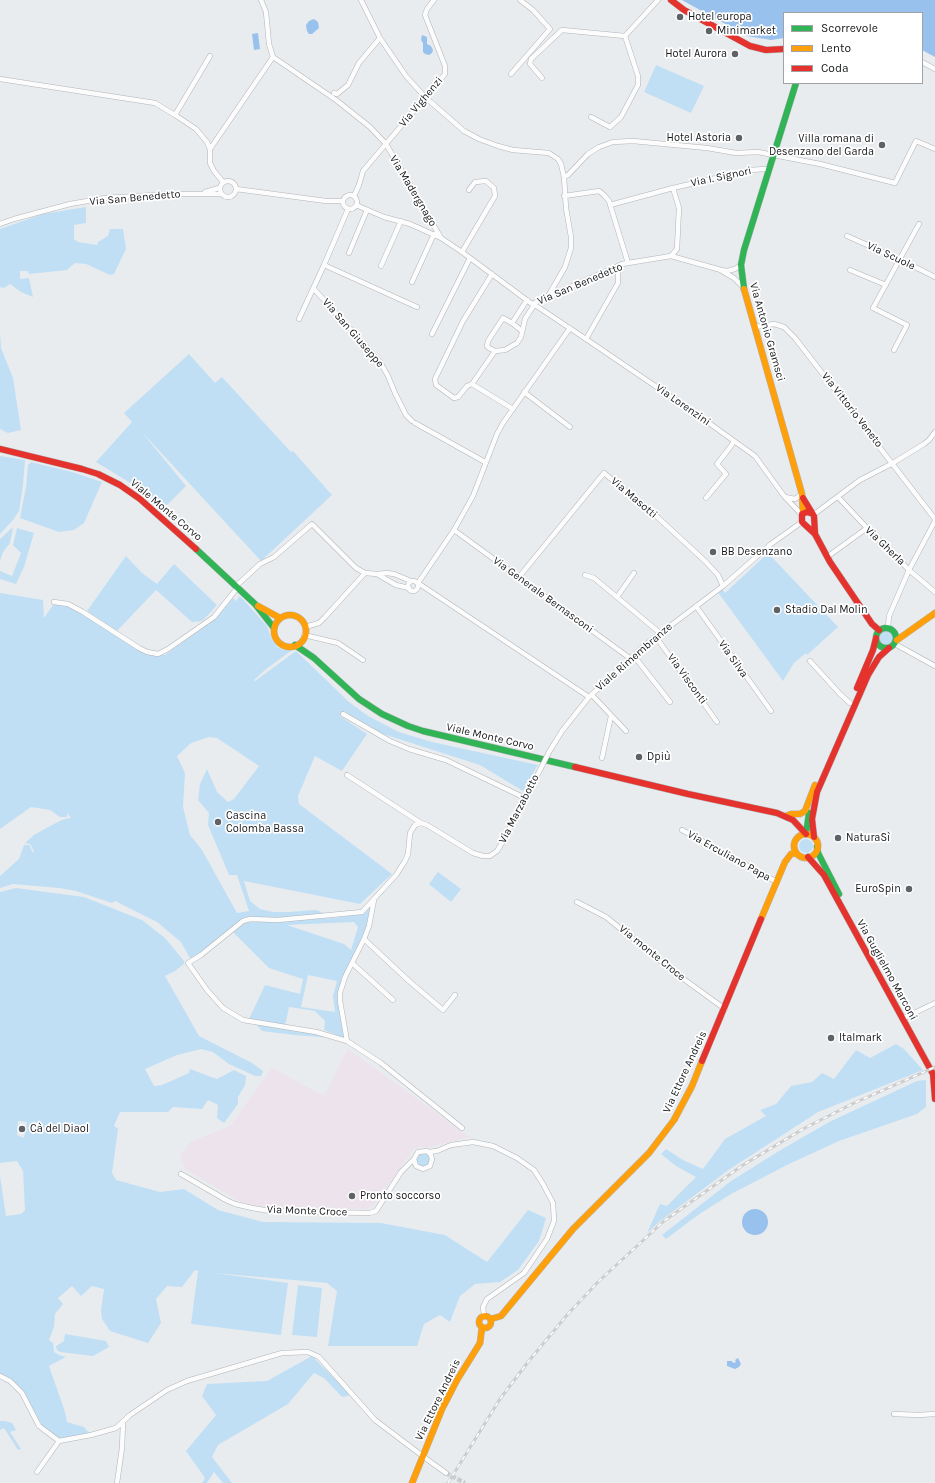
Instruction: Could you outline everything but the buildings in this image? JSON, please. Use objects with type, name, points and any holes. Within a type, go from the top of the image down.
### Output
[{"type":"main road","points":[[671,0],[684,10],[750,46],[766,50],[783,49]]},
{"type":"main road","name":"Via Antonio Gramsci","points":[[796,84],[744,250],[741,265],[744,288],[802,494],[813,516],[815,534]]},
{"type":"main road","name":"Viale Monte Corvo","points":[[0,449],[82,469],[114,481],[140,499],[237,587],[255,604],[274,628]]},
{"type":"main road","name":"Via Antonio Gramsci","points":[[802,494],[801,518],[803,523],[815,534],[827,557],[872,624],[879,630]]},
{"type":"main road","points":[[802,514],[807,512],[813,516],[810,524],[803,523]]},
{"type":"main road","name":"Viale Monte Corvo","points":[[255,604],[280,618]]},
{"type":"main road","points":[[935,614],[912,629],[889,648],[879,658],[868,675],[817,792],[812,819],[818,853],[935,1072]]},
{"type":"main road","points":[[287,615],[296,617],[302,621],[305,627],[303,638],[295,645],[286,646],[280,643],[274,635],[276,622],[280,618],[287,615]]},
{"type":"main road","points":[[786,816],[791,814],[800,814],[805,811],[873,650],[879,630],[885,627],[901,632],[912,629]]},
{"type":"main road","points":[[890,628],[896,634],[896,642]]},
{"type":"main road","name":"Viale Monte Corvo","points":[[303,638],[314,658]]},
{"type":"main road","points":[[876,638],[880,646],[889,648]]},
{"type":"main road","name":"Viale Monte Corvo","points":[[295,645],[314,658],[359,699],[382,714],[408,726],[423,731],[768,812]]},
{"type":"main road","points":[[806,834],[811,795]]},
{"type":"main road","points":[[768,812],[786,816],[793,820],[806,834],[814,837]]},
{"type":"main road","points":[[768,812],[792,824],[797,831],[794,846],[796,853]]},
{"type":"main road","points":[[796,838],[806,834]]},
{"type":"main road","points":[[808,858],[815,853],[817,847]]},
{"type":"main road","name":"Via Ettore Andreis","points":[[491,1319],[501,1316],[573,1229],[649,1152],[674,1120],[692,1086],[787,859],[791,854],[796,853]]},
{"type":"main road","name":"Via Guglielmo Marconi","points":[[796,853],[802,857],[808,858],[824,875],[933,1074],[935,1099]]},
{"type":"main road","points":[[484,1315],[490,1317],[491,1319],[490,1326],[482,1327],[479,1324],[479,1319],[484,1315]]},
{"type":"main road","name":"Via Ettore Andreis","points":[[412,1483],[442,1408],[456,1380],[480,1343],[482,1327]]},
{"type":"street","points":[[221,194],[219,188],[222,182],[210,163],[210,149],[274,57],[269,44],[266,12],[262,0]]},
{"type":"street","points":[[361,0],[380,38],[406,76],[425,97],[464,130],[479,139],[513,150],[549,153],[558,159],[561,164],[564,177],[564,196],[571,237],[571,248],[565,267],[548,298]]},
{"type":"street","name":"Via Vighenzi","points":[[354,196],[363,171],[445,74],[445,66],[425,15],[427,9],[434,0]]},
{"type":"street","points":[[511,74],[550,29],[533,10],[520,0]]},
{"type":"street","points":[[625,36],[658,0]]},
{"type":"street","points":[[542,78],[530,64],[531,59],[562,30],[625,36]]},
{"type":"street","points":[[591,117],[610,126],[621,117],[638,85],[638,76],[625,36]]},
{"type":"street","points":[[334,92],[337,94],[348,85],[359,63],[380,38]]},
{"type":"street","points":[[174,114],[210,56]]},
{"type":"street","name":"Via Madergnago","points":[[274,57],[346,108],[370,127],[386,144],[441,238]]},
{"type":"street","points":[[923,63],[935,69]]},
{"type":"street","points":[[0,79],[155,103],[196,129],[210,149]]},
{"type":"street","points":[[564,177],[568,175],[588,154],[599,147],[613,142],[633,141],[706,148],[736,153],[758,152],[842,169],[895,183],[916,141],[935,149]]},
{"type":"street","name":"Via I. Signori","points":[[610,205],[673,188],[750,170],[769,170]]},
{"type":"street","name":"Via San Benedetto","points":[[0,224],[70,204],[105,198],[201,193],[221,194],[228,197],[232,196],[236,189],[235,184],[230,181],[222,182]]},
{"type":"street","points":[[462,252],[495,196],[494,188],[486,181],[475,182],[469,190]]},
{"type":"street","name":"Via San Benedetto","points":[[201,193],[219,188]]},
{"type":"street","points":[[671,256],[676,249],[679,208],[673,188]]},
{"type":"street","name":"Via San Benedetto","points":[[236,189],[326,201],[342,201],[345,196],[354,196]]},
{"type":"street","points":[[564,196],[599,191],[609,201],[628,263]]},
{"type":"street","points":[[300,319],[348,209],[351,209],[356,205],[357,201],[354,196]]},
{"type":"street","points":[[342,201],[343,205],[348,209]]},
{"type":"street","name":"Via San Benedetto","points":[[356,205],[384,217],[401,221],[434,234],[462,252],[535,305],[615,267],[628,263],[671,256],[721,270]]},
{"type":"street","points":[[349,253],[367,210]]},
{"type":"street","points":[[381,266],[401,221]]},
{"type":"street","points":[[894,350],[907,325],[873,308],[919,224]]},
{"type":"street","points":[[412,282],[434,234]]},
{"type":"street","name":"Via Scuole","points":[[847,236],[935,277]]},
{"type":"street","points":[[432,334],[470,258]]},
{"type":"street","points":[[324,265],[417,307]]},
{"type":"street","points":[[721,270],[728,271],[741,265]]},
{"type":"street","points":[[586,339],[618,283],[618,274],[615,267]]},
{"type":"street","points":[[721,270],[734,278],[744,288]]},
{"type":"street","points":[[850,270],[886,284]]},
{"type":"street","points":[[492,274],[462,321],[435,380],[436,385],[454,398],[458,397],[467,386],[472,384],[495,351]]},
{"type":"street","name":"Via San Giuseppe","points":[[314,289],[380,362],[406,415],[414,422],[485,462]]},
{"type":"street","points":[[512,323],[527,300]]},
{"type":"street","points":[[522,331],[503,318],[488,341],[487,346],[495,351],[511,348],[517,343],[522,331],[525,319],[535,305]]},
{"type":"street","name":"Via Lorenzini","points":[[535,305],[755,456],[784,496],[802,514]]},
{"type":"street","name":"Via Vittorio Veneto","points":[[755,327],[774,324],[784,327],[789,332],[893,463],[935,520]]},
{"type":"street","points":[[377,574],[396,585],[415,591],[418,589],[418,584],[454,530],[472,496],[496,434],[570,328]]},
{"type":"street","points":[[472,384],[513,409]]},
{"type":"street","points":[[524,392],[570,427]]},
{"type":"street","points":[[813,516],[860,480],[893,463],[929,440],[935,432]]},
{"type":"street","points":[[929,440],[935,443]]},
{"type":"street","points":[[706,498],[726,474],[717,464],[734,441]]},
{"type":"street","name":"Via Masotti","points":[[519,577],[604,473],[654,514],[705,561],[718,575],[723,586]]},
{"type":"street","points":[[784,496],[795,499],[802,494]]},
{"type":"street","name":"Via Gherla","points":[[838,497],[867,528],[935,592]]},
{"type":"street","points":[[890,628],[889,616],[935,520]]},
{"type":"street","name":"Viale Rimembranze","points":[[418,584],[591,696],[658,635],[723,586],[772,543],[803,523]]},
{"type":"street","points":[[54,602],[68,604],[139,648],[147,652],[158,654],[168,649],[214,617],[237,587],[260,564],[274,557],[312,524],[356,568],[365,573],[394,574],[411,581],[415,581],[418,584]]},
{"type":"street","points":[[827,557],[867,528]]},
{"type":"street","name":"Via Generale Bernasconi","points":[[454,530],[632,658],[670,702]]},
{"type":"street","points":[[305,627],[319,623],[365,573]]},
{"type":"street","points":[[617,597],[634,574]]},
{"type":"street","name":"Via Visconti","points":[[585,575],[594,578],[658,635],[717,722]]},
{"type":"street","points":[[409,588],[408,585],[411,581]]},
{"type":"street","name":"Via Silva","points":[[696,606],[771,711]]},
{"type":"street","points":[[303,638],[338,643],[363,660]]},
{"type":"street","points":[[896,642],[935,666]]},
{"type":"street","points":[[810,661],[850,703]]},
{"type":"street","points":[[591,696],[626,731]]},
{"type":"street","name":"Via Marzabotto","points":[[421,823],[428,825],[473,853],[483,856],[490,856],[502,843],[549,752],[562,731],[591,696]]},
{"type":"street","points":[[343,714],[390,741],[409,749],[446,760],[525,798]]},
{"type":"street","points":[[602,758],[611,716]]},
{"type":"street","points":[[347,775],[421,823]]},
{"type":"street","points":[[421,823],[414,825],[411,830],[408,854],[396,875],[362,912],[278,920],[250,919],[243,921],[188,963],[207,990],[223,1008],[243,1020],[316,1032],[347,1041],[381,1063],[462,1128]]},
{"type":"street","name":"Via Erculiano Papa","points":[[682,830],[777,882]]},
{"type":"street","points":[[347,1041],[340,1001],[345,977],[369,926],[374,900]]},
{"type":"street","name":"Via monte Croce","points":[[577,902],[606,917],[674,972],[725,1008]]},
{"type":"street","points":[[364,939],[443,1010],[455,995]]},
{"type":"street","points":[[352,963],[393,1000]]},
{"type":"street","points":[[906,1017],[935,1003]]},
{"type":"street","points":[[416,1166],[414,1159],[418,1152],[424,1150],[428,1152],[436,1151],[452,1145],[472,1142],[493,1146],[517,1158],[534,1170],[544,1184],[553,1202],[554,1221],[547,1239],[524,1272],[487,1299],[483,1307],[484,1315]]},
{"type":"street","points":[[406,1165],[416,1166],[420,1169],[428,1168],[432,1163],[432,1157],[436,1151]]},
{"type":"street","points":[[428,1152],[432,1157]]},
{"type":"street","name":"Via Monte Croce","points":[[181,1174],[226,1200],[252,1208],[270,1211],[370,1213],[376,1211],[406,1165],[414,1159]]},
{"type":"street","points":[[37,1472],[58,1441],[91,1435],[116,1428],[130,1415],[168,1390],[187,1381],[282,1353],[308,1352],[319,1357],[375,1420],[422,1456],[446,1472]]},
{"type":"street","points":[[0,1376],[10,1381],[22,1393],[39,1426],[58,1441]]},
{"type":"street","points":[[894,1414],[935,1414]]},
{"type":"street","points":[[117,1483],[123,1422]]},
{"type":"shaded area","points":[[656,65],[704,86],[691,113],[644,92]]},
{"type":"shaded area","points":[[86,207],[86,223],[74,225],[74,239],[78,242],[97,245],[98,242],[108,236],[110,229],[123,229],[126,249],[114,274],[110,275],[86,264],[75,263],[67,270],[29,274],[28,271],[20,271],[20,279],[29,278],[33,297],[21,292],[10,284],[4,288],[0,287],[0,229],[43,214]]},
{"type":"shaded area","points":[[0,331],[1,348],[13,378],[21,430],[8,433],[0,429]]},
{"type":"shaded area","points":[[189,354],[215,383],[222,377],[291,452],[293,451],[332,495],[261,561],[141,431],[186,486],[163,509],[132,484],[96,462],[132,422],[124,413]]},
{"type":"shaded area","points":[[0,456],[25,460],[19,511],[0,534]]},
{"type":"shaded area","points":[[31,462],[72,472],[102,482],[84,523],[74,530],[59,532],[20,518],[26,487],[28,465]]},
{"type":"shaded area","points":[[13,527],[10,543],[3,552],[0,561],[0,539]]},
{"type":"shaded area","points":[[17,528],[34,533],[24,567],[16,584],[0,579],[0,571],[12,576],[21,553],[13,545]]},
{"type":"shaded area","name":"Stadio Dal Molin","points":[[768,553],[838,627],[807,655],[806,653],[794,663],[783,681],[717,591],[721,588],[725,593]]},
{"type":"shaded area","points":[[126,556],[142,573],[157,584],[174,564],[217,605],[202,621],[192,622],[156,590],[117,631],[87,611]]},
{"type":"shaded area","points":[[0,593],[43,600],[44,618],[53,605],[65,605],[83,613],[149,654],[165,655],[215,619],[233,598],[236,601],[240,596],[267,626],[271,638],[277,647],[284,650],[292,650],[265,670],[254,680],[255,681],[296,651],[349,702],[368,716],[399,732],[432,742],[538,765],[523,791],[480,765],[380,733],[344,711],[340,716],[367,734],[342,771],[315,756],[298,796],[299,804],[392,874],[360,904],[244,881],[250,901],[260,909],[273,912],[316,910],[324,913],[317,914],[316,916],[272,920],[245,917],[191,960],[181,942],[157,922],[115,901],[112,903],[76,891],[59,888],[13,884],[0,888],[0,876],[19,859],[24,845],[29,845],[33,853],[34,851],[30,844],[25,843],[34,835],[50,826],[64,819],[71,818],[67,813],[67,817],[60,817],[50,810],[31,807],[0,829]],"holes":[[[209,737],[217,738],[259,766],[234,799],[228,802],[217,792],[207,769],[200,784],[198,800],[209,813],[208,825],[229,875],[237,875],[249,911],[237,913],[202,850],[190,835],[183,807],[185,773],[177,756],[191,743]]]},
{"type":"shaded area","points":[[888,630],[892,632],[894,639],[892,643],[885,645],[880,641],[879,637],[881,632]]},
{"type":"shaded area","points":[[803,839],[809,839],[813,843],[813,849],[809,853],[803,853],[799,849],[799,843]]},
{"type":"shaded area","points":[[438,872],[461,889],[451,902],[429,884]]},
{"type":"shaded area","points":[[16,888],[84,897],[142,920],[165,938],[184,961],[184,964],[165,976],[199,1036],[252,1063],[263,1071],[261,1076],[255,1076],[229,1064],[213,1052],[201,1049],[177,1055],[145,1069],[154,1086],[162,1085],[189,1073],[190,1069],[217,1079],[234,1070],[246,1076],[245,1085],[238,1097],[238,1104],[224,1123],[217,1118],[218,1105],[208,1100],[202,1109],[173,1107],[168,1112],[120,1112],[114,1126],[118,1129],[112,1173],[116,1180],[160,1192],[184,1189],[218,1210],[263,1222],[381,1223],[445,1235],[487,1262],[528,1210],[546,1218],[539,1241],[518,1270],[500,1282],[475,1284],[460,1296],[450,1322],[440,1315],[424,1324],[417,1346],[328,1346],[337,1291],[327,1283],[215,1273],[288,1283],[281,1335],[191,1324],[198,1271],[195,1270],[182,1287],[167,1286],[156,1299],[161,1323],[148,1343],[110,1331],[102,1319],[101,1310],[104,1289],[92,1286],[81,1296],[72,1286],[58,1298],[63,1304],[55,1314],[54,1327],[49,1340],[53,1343],[54,1352],[66,1357],[49,1366],[67,1422],[84,1427],[89,1433],[58,1440],[42,1425],[24,1393],[11,1379],[0,1375],[0,1176],[6,1216],[21,1214],[25,1210],[23,1171],[17,1161],[0,1163],[0,892]],"holes":[[[18,1121],[27,1122],[24,1138],[17,1135]]]},
{"type":"shaded area","points":[[372,906],[365,930],[345,974],[338,999],[344,1038],[324,1030],[325,1021],[315,1011],[289,1007],[285,1026],[249,1019],[265,985],[300,994],[303,979],[269,968],[232,931],[244,922],[251,920],[277,921],[332,918],[364,914]],"holes":[[[354,922],[358,927],[351,950],[344,944],[287,925]],[[308,975],[337,981],[333,996],[335,1012],[301,1007]]]},
{"type":"shaded area","points":[[256,1024],[314,1033],[334,1038],[262,1031]]},
{"type":"shaded area","points":[[896,1044],[904,1049],[923,1070],[818,1112],[727,1171],[659,1222],[647,1233],[660,1204],[667,1206],[696,1177],[676,1166],[661,1154],[666,1149],[683,1160],[703,1169],[725,1139],[766,1116],[760,1110],[776,1104],[791,1086],[812,1082],[822,1073],[834,1079],[856,1050],[870,1058]]},
{"type":"shaded area","points":[[348,1049],[470,1137],[430,1147],[418,1147],[413,1150],[373,1206],[366,1209],[272,1208],[249,1204],[239,1201],[185,1169],[180,1156],[190,1142],[230,1126],[272,1068],[324,1096]]},
{"type":"shaded area","points":[[926,1080],[926,1107],[917,1114],[839,1141],[789,1164],[731,1194],[698,1215],[666,1239],[662,1235],[731,1181],[779,1151],[829,1122],[917,1081]]},
{"type":"shaded area","points":[[423,1153],[428,1155],[430,1160],[428,1165],[423,1167],[418,1165],[416,1160],[418,1155]]},
{"type":"shaded area","points":[[298,1285],[322,1288],[317,1337],[292,1335]]},
{"type":"shaded area","points":[[65,1334],[106,1341],[109,1347],[93,1356],[60,1352],[57,1350],[56,1346],[64,1341]]},
{"type":"shaded area","points":[[312,1356],[351,1395],[342,1397],[324,1378],[314,1373],[288,1404],[218,1445],[212,1457],[232,1483],[223,1483],[214,1472],[207,1483],[202,1483],[205,1478],[186,1451],[216,1415],[202,1396],[207,1384],[267,1381]]},
{"type":"shaded area","points":[[0,1421],[12,1423],[16,1430],[10,1432],[21,1449],[18,1450],[4,1428],[0,1430]]},
{"type":"water","points":[[682,0],[935,0],[935,57],[923,51],[923,12],[783,12],[783,38],[771,40],[747,36]]},
{"type":"water","points":[[314,19],[318,22],[319,28],[312,34],[309,34],[306,25],[309,21]]},
{"type":"water","points":[[258,33],[260,49],[254,50],[252,34]]},
{"type":"water","points":[[422,35],[427,37],[427,44],[431,46],[433,50],[429,55],[423,52],[423,43],[421,40]]},
{"type":"water","points":[[755,1209],[764,1213],[768,1222],[764,1231],[755,1235],[746,1231],[742,1222],[746,1213]]},
{"type":"water","points":[[738,1358],[741,1364],[739,1367],[735,1369],[727,1366],[727,1361],[732,1361],[733,1363],[736,1362],[735,1360]]},
{"type":"tunnel","points":[[446,1473],[465,1483]]},
{"type":"railway","points":[[448,1483],[500,1399],[528,1362],[567,1315],[599,1281],[664,1221],[743,1165],[803,1129],[852,1104],[935,1067]]},
{"type":"traffic: fast","points":[[744,289],[741,265],[744,250],[796,84]]},
{"type":"traffic: fast","points":[[196,549],[255,604],[274,628]]},
{"type":"traffic: fast","points":[[882,628],[890,628],[896,634],[896,638],[896,642],[890,648],[882,648],[876,642],[876,634],[882,628]]},
{"type":"traffic: fast","points":[[295,645],[314,658],[359,699],[382,714],[408,726],[423,731],[575,767]]},
{"type":"traffic: fast","points":[[806,834],[809,813]]},
{"type":"traffic: fast","points":[[817,847],[818,853],[839,894]]},
{"type":"traffic: slow","points":[[744,289],[802,494],[803,513]]},
{"type":"traffic: slow","points":[[258,606],[280,618]]},
{"type":"traffic: slow","points":[[897,640],[935,613]]},
{"type":"traffic: slow","points":[[290,615],[301,620],[306,631],[301,642],[290,647],[279,642],[274,631],[279,620],[290,615]]},
{"type":"traffic: slow","points":[[786,816],[791,814],[800,814],[805,811],[815,785]]},
{"type":"traffic: slow","points":[[806,834],[811,835],[817,841],[818,846],[817,851],[811,857],[806,858],[801,857],[795,851],[794,846],[795,841],[801,835],[806,834]]},
{"type":"traffic: slow","points":[[761,919],[785,862],[791,854],[796,853]]},
{"type":"traffic: slow","points":[[491,1319],[501,1316],[573,1229],[649,1153],[674,1120],[692,1086],[702,1061]]},
{"type":"traffic: slow","points":[[487,1316],[490,1317],[491,1322],[490,1327],[483,1328],[480,1327],[479,1320],[480,1317],[487,1316]]},
{"type":"traffic: slow","points":[[412,1483],[442,1409],[457,1380],[480,1343],[482,1327]]},
{"type":"traffic: jam","points":[[671,0],[684,10],[750,46],[766,50],[783,49]]},
{"type":"traffic: jam","points":[[0,449],[82,469],[98,474],[120,485],[140,499],[196,549]]},
{"type":"traffic: jam","points":[[803,498],[814,516],[815,533]]},
{"type":"traffic: jam","points":[[811,513],[807,512],[802,514],[802,522],[815,534],[830,562],[872,624],[879,630]]},
{"type":"traffic: jam","points":[[857,688],[873,650],[876,638]]},
{"type":"traffic: jam","points":[[814,837],[812,819],[817,792],[868,675],[879,657],[889,648]]},
{"type":"traffic: jam","points":[[575,767],[688,794],[777,813],[793,820],[806,834]]},
{"type":"traffic: jam","points":[[808,857],[824,875],[933,1074],[935,1099]]},
{"type":"traffic: jam","points":[[702,1061],[761,919]]},
{"type":"place","name":"Hotel europa","points":[[680,17]]},
{"type":"place","name":"Minimarket","points":[[709,31]]},
{"type":"place","name":"Hotel Aurora","points":[[735,54]]},
{"type":"place","name":"Hotel Astoria","points":[[739,138]]},
{"type":"place","name":"Villa romana di Desenzano del Garda","points":[[882,145]]},
{"type":"place","name":"BB Desenzano","points":[[713,552]]},
{"type":"place","name":"Stadio Dal Molin","points":[[777,610]]},
{"type":"place","name":"Dpiù","points":[[639,757]]},
{"type":"place","name":"Cascina Colomba Bassa","points":[[218,822]]},
{"type":"place","name":"NaturaSì","points":[[838,838]]},
{"type":"place","name":"EuroSpin","points":[[909,889]]},
{"type":"place","name":"Italmark","points":[[831,1038]]},
{"type":"place","name":"Cà del Diaol","points":[[22,1129]]},
{"type":"place","name":"Pronto soccorso","points":[[352,1196]]}]
